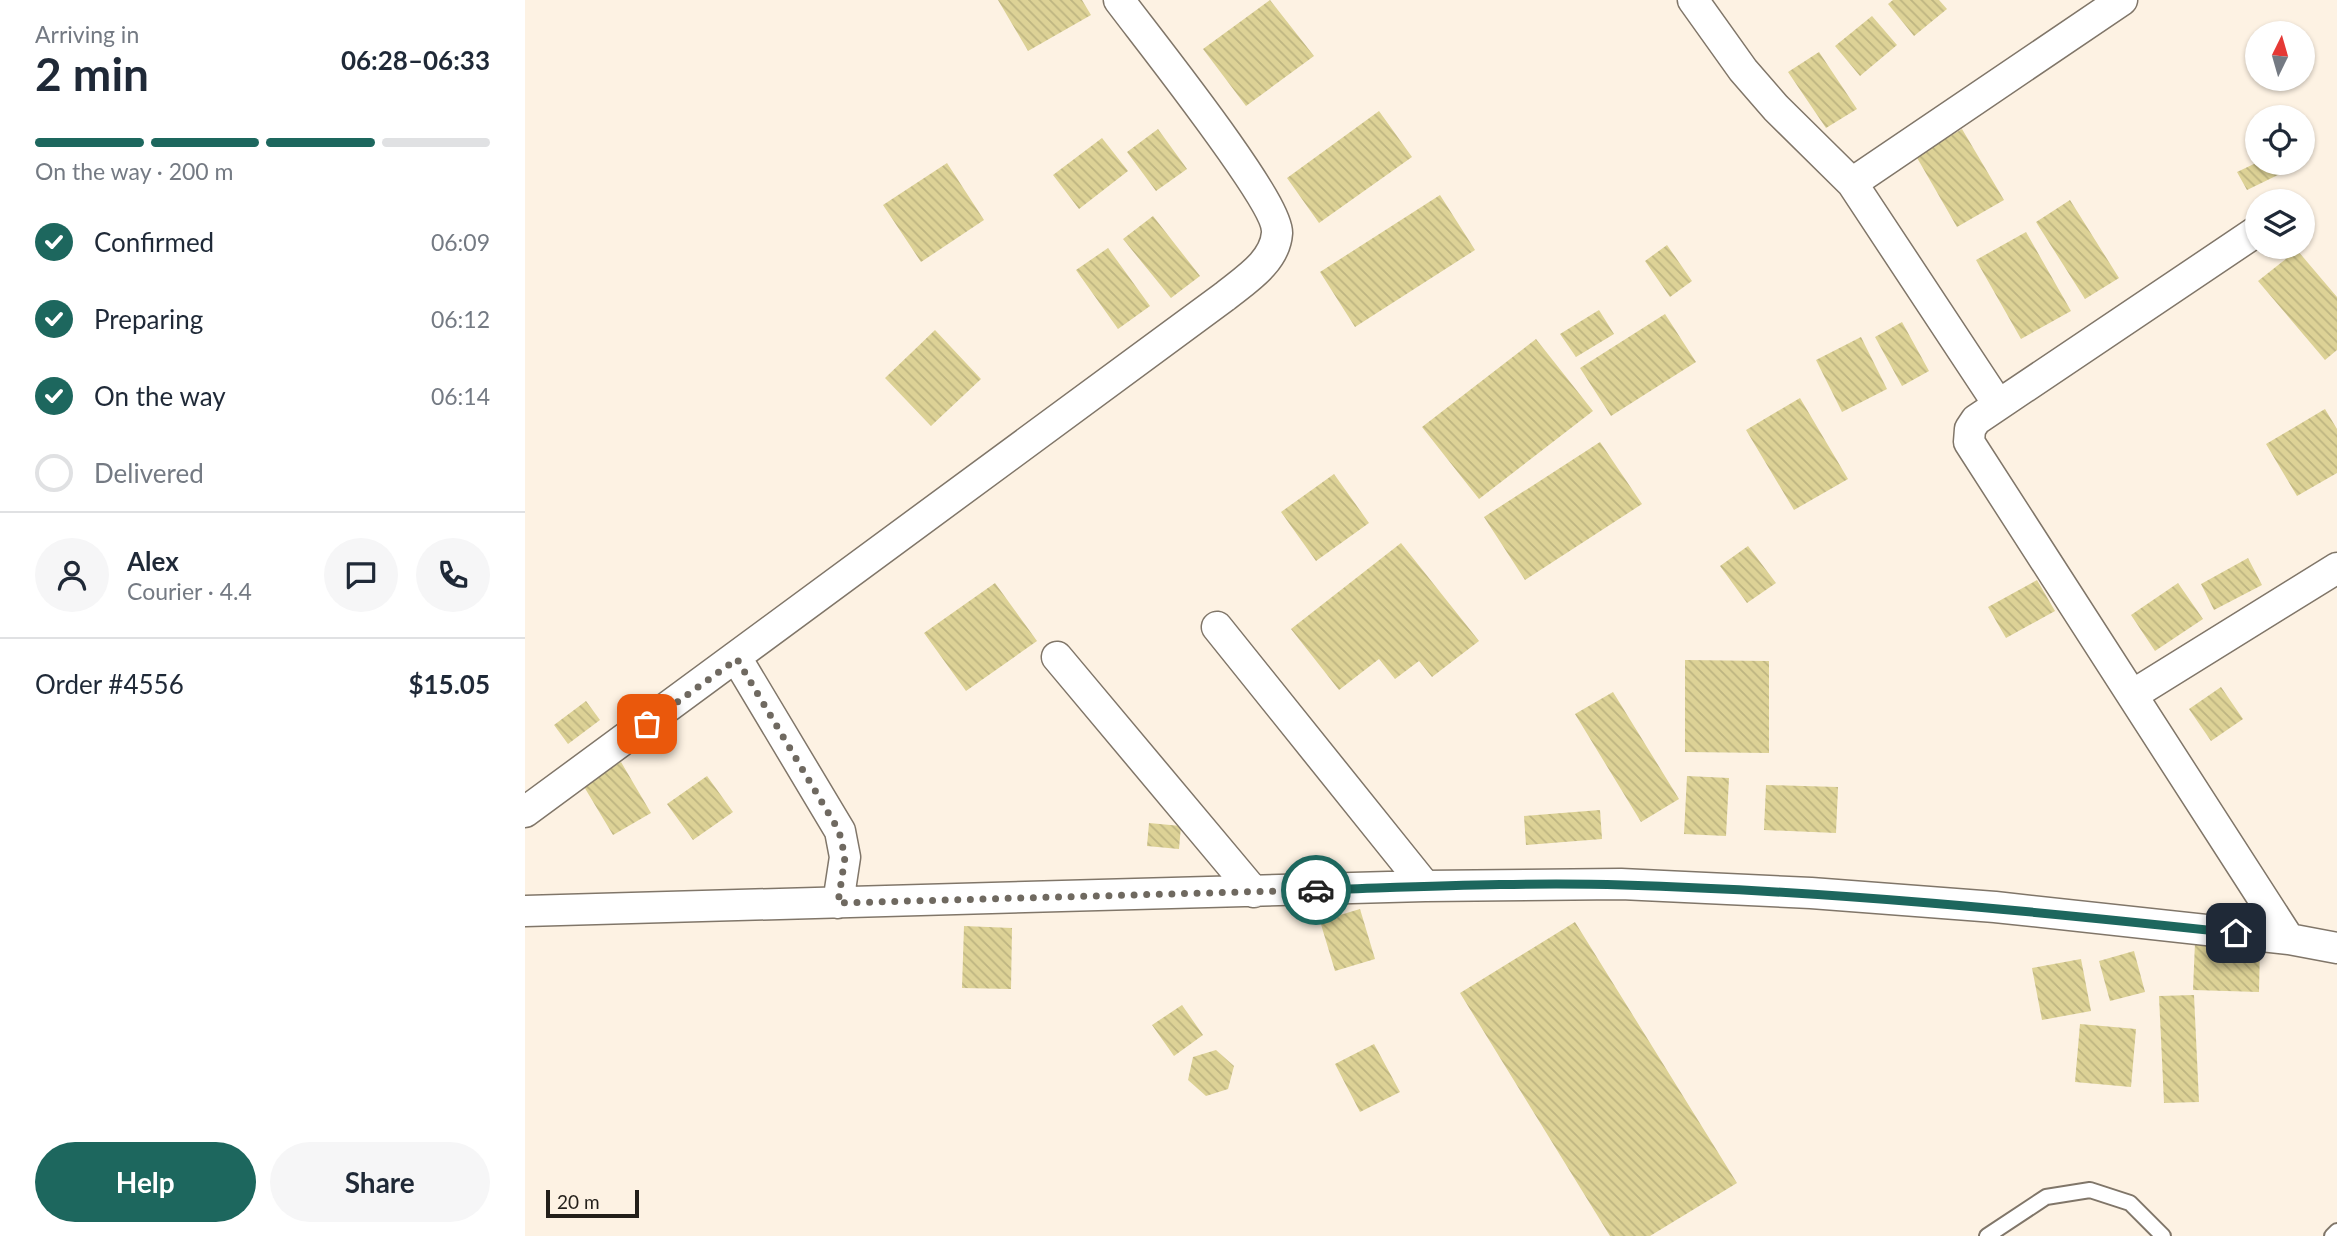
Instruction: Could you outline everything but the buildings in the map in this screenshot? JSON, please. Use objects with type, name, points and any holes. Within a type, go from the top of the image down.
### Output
[{"type":"street","points":[[525,812],[737,659],[1224,297],[1273,252],[1277,231],[1272,212],[1219,134],[1119,0]]},
{"type":"street","points":[[1693,0],[1743,70],[1776,108],[1852,183],[1998,404]]},
{"type":"street","points":[[1852,183],[2122,0]]},
{"type":"street","points":[[2245,239],[1976,420],[1970,429],[1969,442],[2134,694],[2289,939]]},
{"type":"street","points":[[2134,694],[2337,568]]},
{"type":"street","points":[[1217,627],[1425,886]]},
{"type":"street","points":[[1057,657],[1254,892]]},
{"type":"street","points":[[737,659],[839,831],[845,857],[838,903]]},
{"type":"street","points":[[525,911],[1425,886],[1621,884],[1811,893],[1995,907],[2289,939],[2337,948]]},
{"type":"lane","points":[[1987,1236],[2046,1197],[2090,1190],[2130,1203],[2163,1236]]},
{"type":"lane","points":[[2332,1236],[2337,1231]]},
{"type":"way so far","points":[[647,724],[737,659],[790,744],[839,831],[844,844],[845,873],[838,903],[1316,890]]},
{"type":"route","points":[[1316,890],[1621,884],[1811,893],[1995,907],[2236,933]]}]
